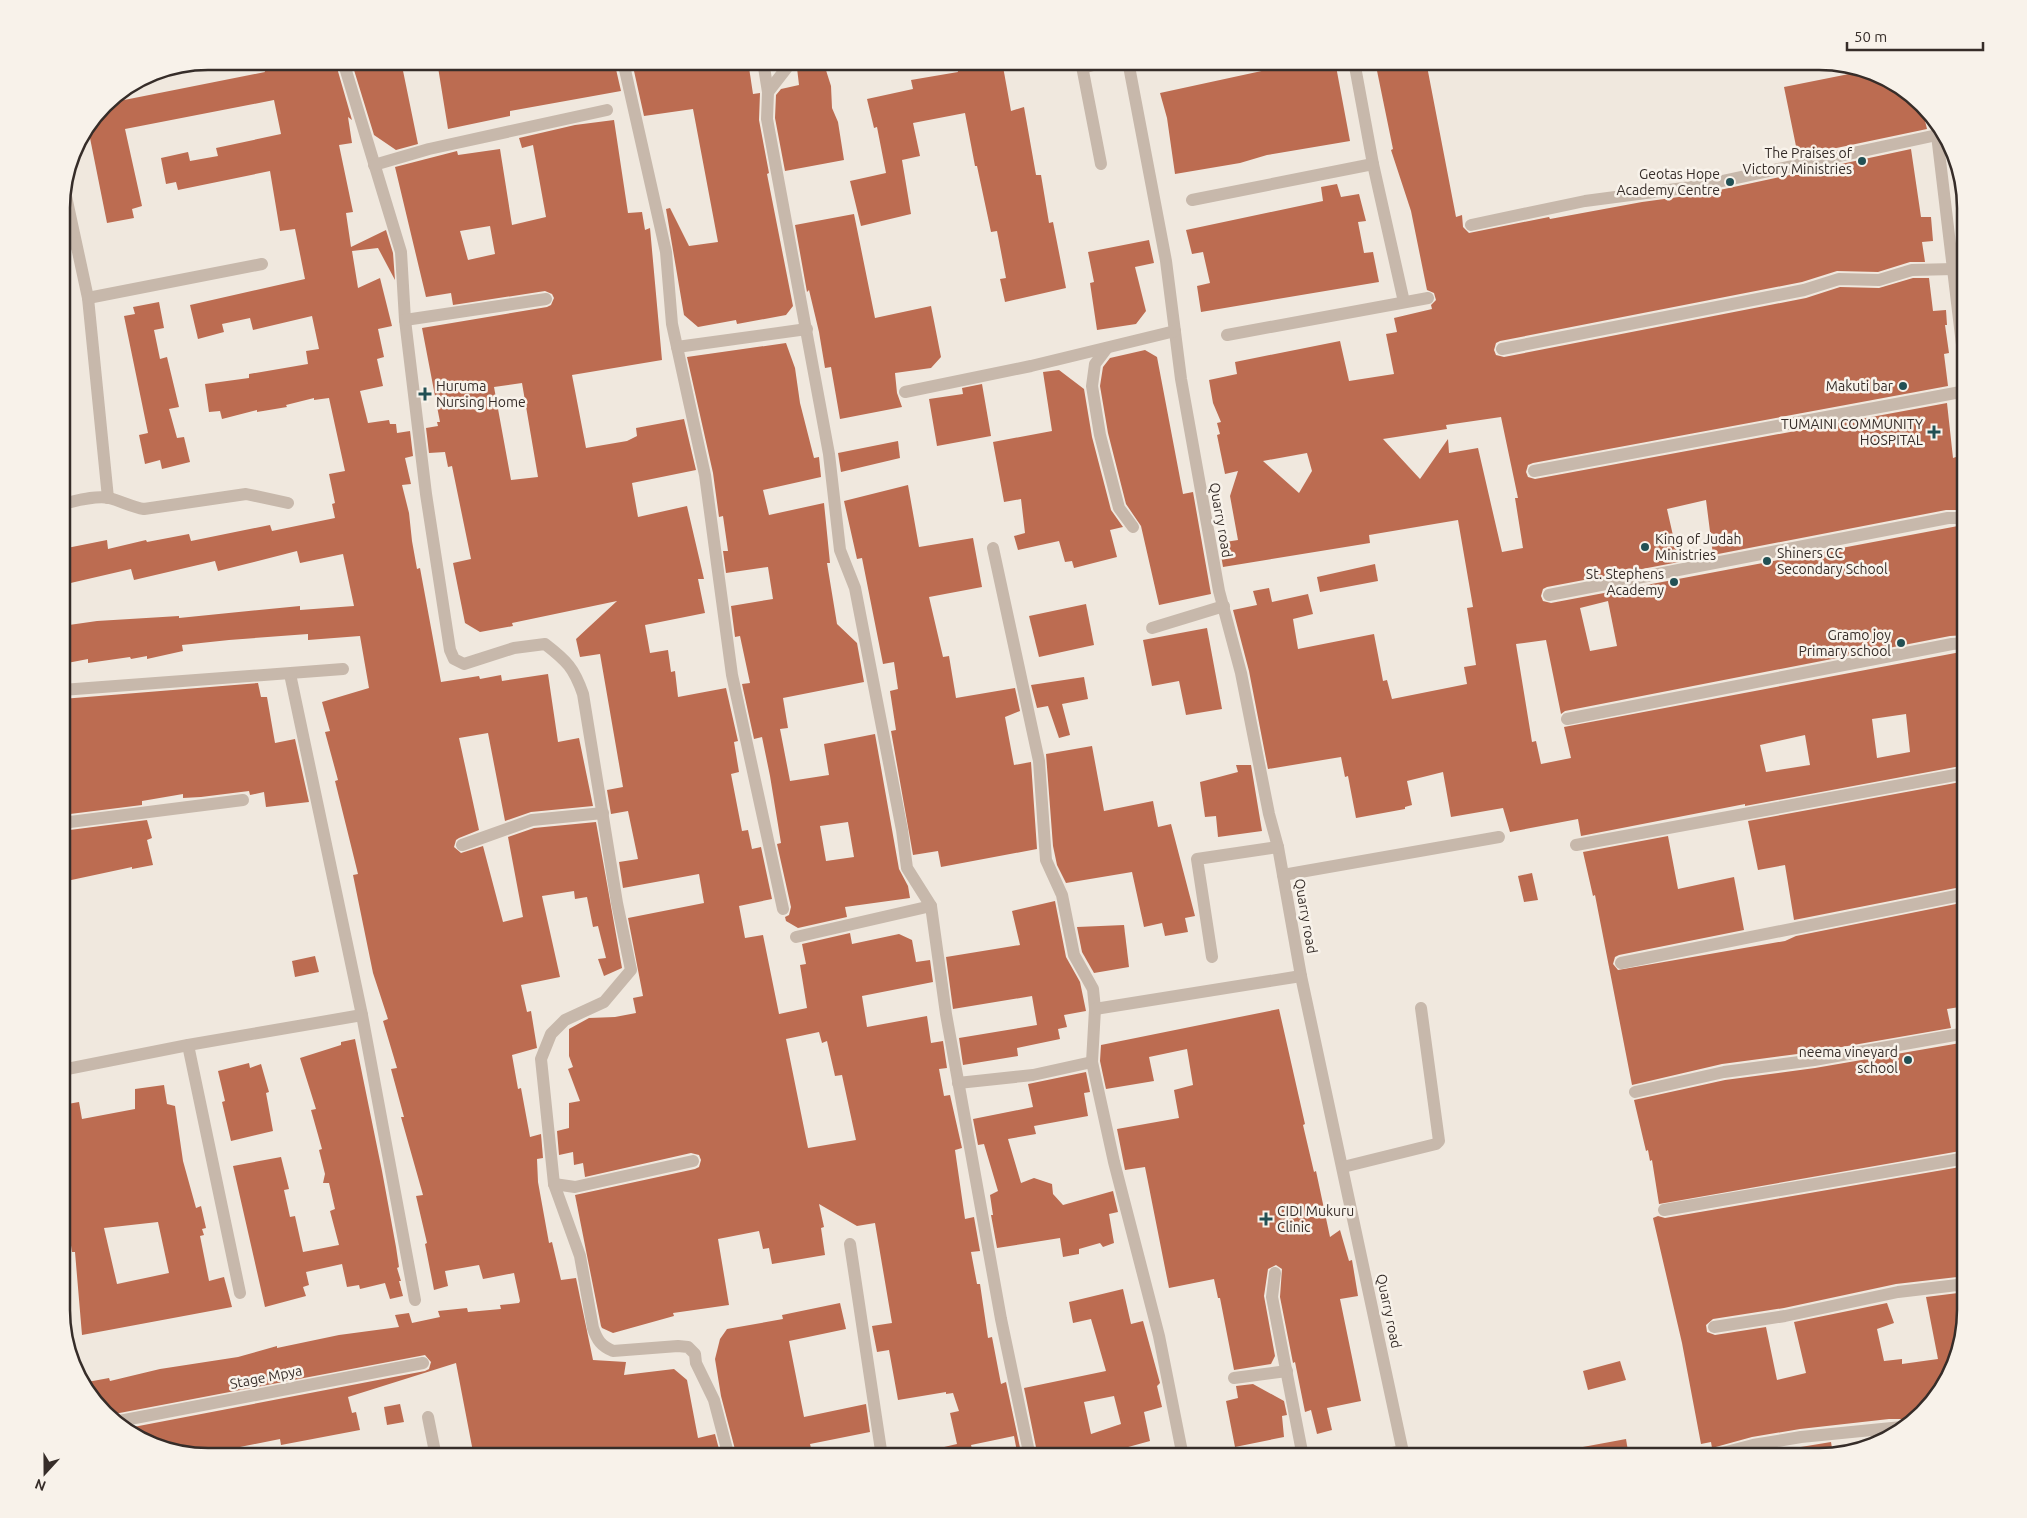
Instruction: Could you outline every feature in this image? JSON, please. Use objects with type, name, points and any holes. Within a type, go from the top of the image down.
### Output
[{"type":"street","points":[[346,70],[401,252],[404,320],[450,650],[454,659],[464,664],[514,648],[545,644],[566,660],[577,676],[583,694],[617,903],[631,970],[604,1002],[564,1020],[551,1034],[541,1060],[554,1184],[580,1256],[596,1338],[604,1348],[613,1351],[678,1346],[688,1347],[696,1354],[696,1362],[714,1400],[727,1448]]},
{"type":"street","points":[[625,70],[666,252],[672,324],[705,475],[732,675],[783,909]]},
{"type":"street","points":[[765,70],[770,137],[807,329],[828,454],[840,550],[855,588],[902,830],[907,868],[931,906],[958,1083],[1001,1319],[1028,1448]]},
{"type":"street","points":[[768,92],[785,70]]},
{"type":"street","points":[[1082,70],[1101,164]]},
{"type":"street","name":"Quarry road","points":[[1130,70],[1166,260],[1182,379],[1219,591],[1241,673],[1269,814],[1278,847],[1301,976],[1403,1448]]},
{"type":"street","points":[[1356,70],[1373,164],[1404,302]]},
{"type":"street","points":[[374,165],[429,149],[606,110]]},
{"type":"street","points":[[1471,225],[1585,201],[1699,186],[1934,132]]},
{"type":"street","points":[[1938,138],[1957,296]]},
{"type":"street","points":[[1192,200],[1373,164]]},
{"type":"street","points":[[70,218],[88,298],[108,498]]},
{"type":"street","points":[[70,244],[75,243]]},
{"type":"street","points":[[88,298],[262,264]]},
{"type":"street","points":[[1502,349],[1804,290],[1839,279],[1879,280],[1912,270],[1954,269]]},
{"type":"street","points":[[1227,335],[1428,298]]},
{"type":"street","points":[[404,320],[546,299]]},
{"type":"street","points":[[678,347],[807,329]]},
{"type":"street","points":[[904,392],[1107,348],[1175,331]]},
{"type":"street","points":[[1107,348],[1095,364],[1092,386],[1100,435],[1119,508],[1133,527]]},
{"type":"street","points":[[1534,471],[1957,393]]},
{"type":"street","points":[[70,502],[108,498],[144,509],[246,494],[288,503]]},
{"type":"street","points":[[1549,595],[1948,518],[1957,518]]},
{"type":"street","points":[[994,548],[1039,761],[1046,860],[1062,895],[1074,955],[1093,989],[1095,1010],[1092,1062],[1114,1162],[1159,1336],[1182,1448]]},
{"type":"street","points":[[1152,628],[1224,606]]},
{"type":"street","points":[[1567,719],[1957,644]]},
{"type":"street","points":[[70,689],[343,669]]},
{"type":"street","points":[[290,674],[362,1015],[415,1300]]},
{"type":"street","points":[[1576,845],[1957,774]]},
{"type":"street","points":[[70,822],[243,800]]},
{"type":"street","points":[[462,845],[532,820],[603,812]]},
{"type":"street","points":[[1283,875],[1499,837]]},
{"type":"street","points":[[1212,958],[1197,859],[1278,847]]},
{"type":"street","points":[[1621,963],[1957,896]]},
{"type":"street","points":[[796,936],[931,906]]},
{"type":"street","points":[[1095,1010],[1301,976]]},
{"type":"street","points":[[1343,1167],[1436,1144],[1439,1141],[1421,1008]]},
{"type":"street","points":[[70,1068],[188,1045],[362,1015]]},
{"type":"street","points":[[1635,1092],[1724,1072],[1814,1060],[1957,1035]]},
{"type":"street","points":[[188,1045],[240,1293]]},
{"type":"street","points":[[958,1083],[1033,1075],[1092,1062]]},
{"type":"street","points":[[1664,1210],[1957,1160]]},
{"type":"street","points":[[554,1184],[576,1186],[693,1161]]},
{"type":"street","points":[[850,1244],[881,1448]]},
{"type":"street","points":[[1275,1273],[1272,1297],[1301,1448]]},
{"type":"street","points":[[1714,1327],[1785,1316],[1898,1292],[1957,1285]]},
{"type":"street","name":"Stage Mpya","points":[[124,1420],[423,1363]]},
{"type":"street","points":[[1234,1378],[1287,1371]]},
{"type":"street","points":[[428,1417],[434,1448]]},
{"type":"street","points":[[1741,1448],[1801,1437],[1890,1428]]},
{"type":"building","points":[[264,70],[338,70],[352,120],[348,117],[352,143],[339,145],[353,212],[346,213],[351,247],[386,230],[393,253],[395,280],[378,248],[352,251],[358,288],[380,278],[392,326],[378,329],[384,357],[377,359],[383,386],[360,391],[368,423],[389,420],[390,424],[396,424],[397,433],[410,431],[413,456],[405,458],[411,484],[402,485],[409,513],[417,569],[420,568],[441,682],[479,676],[480,679],[501,675],[502,681],[548,674],[558,742],[579,738],[593,806],[531,812],[505,821],[488,733],[459,738],[479,830],[456,840],[454,847],[461,853],[483,846],[503,922],[523,917],[508,837],[534,828],[596,822],[622,968],[604,976],[598,959],[606,958],[598,926],[593,927],[587,897],[575,899],[574,891],[542,896],[560,977],[521,985],[527,1012],[531,1011],[537,1048],[512,1055],[518,1089],[521,1088],[530,1137],[541,1134],[543,1158],[537,1159],[538,1182],[549,1243],[552,1242],[561,1280],[576,1278],[593,1360],[626,1362],[624,1375],[674,1369],[687,1380],[698,1438],[715,1434],[719,1448],[472,1448],[456,1363],[348,1397],[352,1413],[356,1412],[360,1430],[281,1445],[280,1439],[235,1448],[208,1448],[190,1447],[164,1441],[134,1427],[425,1371],[429,1369],[431,1362],[425,1355],[117,1414],[90,1382],[109,1378],[110,1381],[160,1369],[238,1357],[277,1346],[277,1348],[339,1335],[399,1327],[395,1315],[409,1313],[412,1323],[440,1317],[438,1311],[467,1308],[468,1312],[501,1309],[500,1305],[519,1303],[520,1301],[514,1273],[483,1279],[479,1265],[445,1271],[448,1286],[434,1290],[425,1244],[427,1243],[416,1196],[423,1195],[401,1117],[404,1117],[391,1069],[397,1068],[383,1021],[388,1019],[373,973],[353,875],[358,874],[335,781],[338,780],[325,732],[330,731],[322,702],[369,688],[360,636],[308,640],[308,634],[229,640],[182,645],[183,651],[147,659],[147,656],[88,663],[88,659],[70,662],[70,625],[97,621],[179,616],[179,618],[300,606],[300,610],[354,606],[343,554],[300,563],[297,551],[218,571],[215,561],[134,580],[131,569],[70,583],[70,547],[107,540],[108,549],[146,540],[147,542],[189,534],[191,541],[270,525],[272,531],[335,518],[332,504],[335,503],[329,474],[345,471],[329,398],[314,400],[314,398],[286,405],[287,407],[257,412],[257,410],[222,419],[220,411],[209,412],[205,384],[249,378],[249,374],[308,364],[306,351],[319,349],[312,316],[253,330],[250,318],[222,324],[224,332],[198,339],[190,305],[305,279],[295,229],[280,231],[270,171],[178,190],[176,182],[166,184],[161,158],[188,152],[190,161],[218,156],[216,148],[281,134],[274,100],[125,129],[142,206],[132,209],[134,218],[107,223],[90,136],[110,110],[121,101],[265,72]]},
{"type":"building","points":[[354,70],[403,70],[418,144],[396,150],[374,135]]},
{"type":"building","points":[[438,70],[616,70],[621,91],[510,111],[510,116],[448,129]]},
{"type":"building","points":[[634,70],[749,70],[753,94],[760,93],[759,120],[769,173],[767,174],[793,306],[786,315],[737,324],[736,320],[698,327],[684,315],[666,209],[670,208],[689,246],[718,242],[693,109],[644,116]]},
{"type":"building","points":[[797,70],[826,70],[831,86],[832,108],[838,122],[844,160],[785,171],[775,118],[776,95],[781,89],[799,85]]},
{"type":"building","points":[[958,70],[1004,70],[1011,111],[1024,107],[1036,175],[1041,175],[1049,223],[1053,222],[1066,288],[1005,302],[1000,279],[1006,278],[997,231],[991,232],[977,166],[975,166],[965,113],[913,123],[920,156],[902,160],[911,214],[861,226],[850,181],[886,173],[877,127],[874,128],[867,99],[913,89],[911,80],[958,72]]},
{"type":"building","points":[[1266,70],[1337,70],[1350,141],[1267,155],[1240,163],[1175,174],[1167,118],[1160,93]]},
{"type":"building","points":[[1377,70],[1428,70],[1456,217],[1462,215],[1463,227],[1469,233],[1549,217],[1550,219],[1642,202],[1701,194],[1911,149],[1921,217],[1931,217],[1933,241],[1922,242],[1925,262],[1910,262],[1878,272],[1837,271],[1802,282],[1500,341],[1496,343],[1494,350],[1496,355],[1504,357],[1806,298],[1840,287],[1879,288],[1913,278],[1929,278],[1933,311],[1946,310],[1947,325],[1945,325],[1949,353],[1944,354],[1948,386],[1533,463],[1528,465],[1526,472],[1528,477],[1535,479],[1947,403],[1953,458],[1956,457],[1957,465],[1957,510],[1946,510],[1713,555],[1706,500],[1667,509],[1679,562],[1547,587],[1543,589],[1541,596],[1543,601],[1551,603],[1957,526],[1957,636],[1565,711],[1561,714],[1546,640],[1516,644],[1532,742],[1536,741],[1541,764],[1571,758],[1564,727],[1957,653],[1957,767],[1745,806],[1745,804],[1581,836],[1578,819],[1510,832],[1503,808],[1451,817],[1443,772],[1407,781],[1412,805],[1405,807],[1405,809],[1356,818],[1348,776],[1345,777],[1341,757],[1268,769],[1249,671],[1233,610],[1257,605],[1253,591],[1269,588],[1272,602],[1308,594],[1313,614],[1293,619],[1298,649],[1374,634],[1383,681],[1387,680],[1392,699],[1467,684],[1464,667],[1476,665],[1467,608],[1473,607],[1458,520],[1369,535],[1370,543],[1223,567],[1219,543],[1238,540],[1230,496],[1238,471],[1225,474],[1217,435],[1220,434],[1217,423],[1221,422],[1213,403],[1209,380],[1237,374],[1235,362],[1340,341],[1349,381],[1394,374],[1386,334],[1397,332],[1394,318],[1432,309],[1431,305],[1436,300],[1434,293],[1427,290],[1411,211],[1391,150],[1393,149]],"holes":[[[1501,417],[1518,498],[1515,498],[1523,548],[1502,552],[1478,448],[1449,453],[1448,439],[1420,479],[1383,439],[1447,429],[1446,425]],[[1307,453],[1312,471],[1299,493],[1263,461]],[[1608,601],[1617,646],[1590,651],[1580,608]],[[1906,714],[1910,752],[1877,758],[1872,719]],[[1805,735],[1810,765],[1766,772],[1760,745]]]},
{"type":"building","points":[[1850,74],[1863,77],[1888,88],[1903,98],[1925,119],[1927,129],[1784,159],[1798,156],[1784,87]]},
{"type":"building","points":[[614,120],[628,213],[642,212],[645,230],[650,228],[662,360],[572,375],[586,448],[627,441],[637,436],[636,428],[684,419],[696,470],[632,483],[638,517],[687,506],[704,579],[698,579],[705,613],[645,625],[650,653],[668,650],[671,672],[675,671],[678,697],[726,688],[738,741],[734,742],[739,772],[731,774],[742,831],[748,830],[752,849],[761,847],[772,899],[739,906],[745,938],[763,935],[779,1014],[807,1008],[800,965],[806,964],[802,944],[850,933],[852,944],[899,934],[912,940],[916,962],[930,960],[933,982],[862,996],[867,1027],[927,1016],[931,1043],[943,1041],[947,1068],[939,1069],[944,1096],[950,1095],[962,1148],[955,1150],[965,1219],[974,1217],[980,1251],[971,1252],[977,1284],[980,1284],[988,1338],[992,1337],[1001,1384],[1006,1382],[1020,1448],[1016,1448],[1014,1436],[971,1445],[972,1448],[940,1448],[957,1444],[950,1413],[959,1411],[953,1393],[946,1394],[946,1392],[898,1400],[889,1350],[877,1352],[872,1326],[892,1323],[875,1223],[857,1226],[819,1204],[824,1227],[821,1228],[825,1255],[772,1264],[769,1248],[763,1249],[759,1231],[718,1239],[729,1305],[673,1313],[674,1316],[613,1333],[601,1326],[575,1195],[695,1169],[699,1167],[701,1160],[699,1155],[691,1153],[585,1177],[583,1163],[574,1165],[573,1152],[559,1155],[557,1131],[569,1128],[569,1103],[580,1101],[568,1069],[573,1067],[569,1056],[569,1029],[589,1018],[615,1017],[636,1013],[633,998],[643,996],[628,918],[704,903],[699,874],[623,888],[619,862],[638,859],[628,811],[611,814],[607,790],[623,787],[600,654],[580,657],[576,639],[617,601],[512,623],[513,626],[480,632],[465,623],[453,563],[471,559],[452,466],[448,467],[445,452],[429,453],[426,428],[438,426],[437,422],[440,422],[422,328],[547,307],[551,305],[554,298],[552,294],[545,291],[453,305],[451,293],[426,297],[395,167],[457,151],[458,155],[500,149],[512,225],[546,217],[533,145],[522,148],[519,138],[575,125]],"holes":[[[490,226],[495,254],[468,260],[460,231]],[[522,383],[538,477],[511,480],[494,387]],[[819,1032],[822,1043],[827,1041],[835,1076],[842,1075],[856,1140],[808,1148],[786,1039]]]},
{"type":"building","points":[[1337,184],[1341,197],[1359,194],[1366,221],[1358,222],[1364,253],[1373,252],[1379,282],[1201,312],[1197,286],[1210,283],[1203,252],[1192,254],[1186,230],[1323,201],[1321,187]]},
{"type":"building","points":[[854,214],[875,318],[931,306],[941,357],[931,368],[895,373],[897,393],[902,407],[840,419],[831,367],[825,368],[809,290],[807,292],[795,225]]},
{"type":"building","points":[[1149,240],[1154,263],[1135,267],[1146,311],[1136,324],[1097,330],[1090,283],[1094,282],[1088,252]]},
{"type":"building","points":[[159,302],[164,328],[154,330],[160,359],[167,357],[179,407],[169,409],[177,438],[184,437],[190,462],[162,469],[160,460],[145,464],[139,435],[148,433],[124,316],[135,314],[133,307]]},
{"type":"building","points":[[786,343],[795,368],[800,403],[814,458],[819,457],[821,477],[763,490],[769,515],[824,503],[830,563],[827,563],[837,624],[857,643],[864,682],[783,698],[788,728],[780,729],[790,781],[829,775],[824,744],[875,734],[899,869],[908,886],[910,898],[845,907],[847,917],[798,928],[786,921],[785,917],[789,915],[791,907],[777,844],[781,843],[770,776],[762,737],[754,739],[742,684],[750,683],[740,636],[735,637],[731,606],[773,599],[768,567],[726,573],[723,551],[728,551],[723,516],[719,517],[713,473],[687,357]],"holes":[[[848,822],[854,857],[826,861],[820,826]]]},
{"type":"building","points":[[1145,350],[1157,357],[1183,494],[1193,492],[1211,594],[1159,605],[1141,526],[1126,504],[1108,433],[1100,386],[1103,367],[1110,358]]},
{"type":"building","points":[[1059,370],[1084,389],[1092,437],[1111,510],[1123,527],[1110,530],[1117,557],[1074,568],[1072,561],[1065,562],[1059,541],[1018,550],[1014,536],[1025,533],[1021,499],[1004,502],[993,442],[1052,431],[1043,372]]},
{"type":"building","points":[[982,384],[991,436],[937,446],[929,399],[963,394],[962,388]]},
{"type":"building","points":[[898,441],[900,458],[841,472],[838,453]]},
{"type":"building","points":[[908,485],[919,547],[973,538],[982,587],[929,597],[943,657],[949,656],[956,698],[1015,688],[1020,711],[1005,717],[1014,765],[1031,762],[1037,849],[941,867],[938,851],[913,855],[891,731],[896,730],[890,691],[898,689],[894,662],[883,664],[862,558],[857,559],[844,501]]},
{"type":"building","points":[[1375,564],[1378,581],[1320,592],[1317,577]]},
{"type":"building","points":[[1086,604],[1094,645],[1039,657],[1029,616]]},
{"type":"building","points":[[1207,628],[1222,709],[1186,715],[1179,681],[1152,686],[1143,640]]},
{"type":"building","points":[[1084,677],[1088,699],[1062,704],[1070,735],[1059,738],[1048,706],[1037,708],[1031,685]]},
{"type":"building","points":[[258,683],[261,697],[267,697],[275,743],[295,739],[309,802],[266,807],[264,792],[250,795],[249,791],[183,798],[183,794],[142,801],[142,805],[70,814],[70,698]]},
{"type":"building","points":[[1092,746],[1104,811],[1153,801],[1158,827],[1171,824],[1195,916],[1185,918],[1188,932],[1165,936],[1162,923],[1144,927],[1132,872],[1066,883],[1057,865],[1053,846],[1046,754]]},
{"type":"building","points":[[1236,765],[1251,765],[1262,831],[1218,837],[1216,816],[1205,817],[1200,782],[1238,772]]},
{"type":"building","points":[[1957,783],[1957,888],[1794,920],[1785,865],[1758,870],[1748,821]]},
{"type":"building","points":[[147,820],[152,838],[147,840],[153,865],[132,869],[132,867],[70,880],[70,830]]},
{"type":"building","points":[[1668,836],[1678,889],[1734,877],[1744,930],[1619,955],[1615,957],[1613,964],[1618,970],[1785,941],[1796,936],[1957,904],[1957,1007],[1947,1009],[1951,1028],[1813,1052],[1722,1064],[1632,1085],[1595,895],[1593,896],[1583,852]]},
{"type":"building","points":[[1532,873],[1538,900],[1524,902],[1518,876]]},
{"type":"building","points":[[1055,901],[1066,957],[1080,982],[1086,1011],[1064,1015],[1067,1027],[1058,1029],[1060,1039],[1017,1048],[1018,1056],[963,1065],[959,1038],[1037,1025],[1032,996],[953,1009],[946,957],[1020,945],[1012,911]]},
{"type":"building","points":[[1124,925],[1129,967],[1094,973],[1082,952],[1077,927]]},
{"type":"building","points":[[315,956],[319,972],[295,977],[292,961]]},
{"type":"building","points":[[1279,1009],[1305,1124],[1303,1125],[1314,1172],[1316,1171],[1330,1237],[1340,1230],[1349,1261],[1352,1260],[1358,1296],[1340,1299],[1361,1401],[1327,1408],[1332,1430],[1317,1434],[1311,1410],[1305,1412],[1295,1362],[1293,1363],[1280,1297],[1282,1269],[1276,1265],[1268,1269],[1264,1296],[1275,1356],[1271,1364],[1234,1370],[1220,1298],[1218,1298],[1214,1279],[1169,1288],[1145,1167],[1125,1170],[1117,1129],[1179,1118],[1174,1090],[1193,1085],[1187,1049],[1149,1057],[1154,1081],[1106,1089],[1100,1061],[1101,1045]]},
{"type":"building","points":[[355,1039],[382,1171],[403,1296],[390,1299],[385,1283],[360,1289],[359,1285],[347,1287],[342,1264],[306,1272],[309,1285],[303,1287],[306,1296],[265,1307],[233,1166],[281,1157],[289,1189],[284,1190],[290,1217],[295,1216],[303,1252],[339,1245],[330,1211],[335,1209],[329,1183],[323,1183],[325,1174],[319,1150],[322,1149],[311,1110],[316,1109],[300,1058],[341,1045],[341,1042]]},
{"type":"building","points":[[1957,1044],[1957,1152],[1659,1204],[1652,1160],[1650,1161],[1648,1150],[1646,1151],[1634,1100],[1725,1080],[1815,1068]]},
{"type":"building","points":[[249,1063],[250,1068],[261,1064],[269,1092],[266,1093],[273,1131],[231,1141],[222,1102],[225,1101],[218,1071]]},
{"type":"building","points":[[1086,1072],[1090,1092],[1084,1093],[1088,1116],[1034,1126],[1036,1134],[1008,1139],[1021,1183],[1034,1178],[1052,1184],[1053,1194],[1063,1205],[1113,1191],[1118,1212],[1109,1214],[1114,1243],[1103,1247],[1100,1243],[1079,1249],[1079,1254],[1063,1257],[1060,1238],[997,1248],[991,1215],[993,1215],[990,1195],[998,1191],[984,1144],[978,1145],[973,1119],[1033,1107],[1028,1084]]},
{"type":"building","points":[[164,1085],[167,1104],[175,1106],[183,1161],[196,1208],[201,1206],[206,1228],[202,1229],[204,1235],[200,1236],[209,1281],[224,1277],[232,1307],[82,1335],[75,1252],[72,1252],[70,1239],[70,1104],[79,1102],[82,1119],[135,1109],[135,1089]],"holes":[[[158,1222],[169,1273],[117,1284],[104,1228]]]},
{"type":"building","points":[[1957,1168],[1957,1277],[1896,1284],[1784,1308],[1713,1319],[1706,1325],[1707,1332],[1715,1335],[1766,1327],[1777,1380],[1806,1373],[1794,1322],[1887,1303],[1894,1323],[1877,1329],[1884,1361],[1902,1359],[1902,1364],[1938,1359],[1926,1297],[1957,1293],[1956,1328],[1950,1354],[1934,1387],[1917,1408],[1903,1420],[1889,1419],[1800,1429],[1752,1437],[1712,1448],[1711,1442],[1701,1444],[1682,1343],[1653,1218],[1658,1216],[1665,1218]]},
{"type":"building","points":[[1123,1289],[1131,1324],[1143,1321],[1160,1383],[1157,1386],[1162,1407],[1144,1412],[1150,1441],[1125,1448],[1036,1448],[1024,1388],[1106,1371],[1091,1319],[1073,1323],[1069,1302]],"holes":[[[1114,1396],[1121,1424],[1091,1434],[1084,1402]]]},
{"type":"building","points":[[840,1303],[846,1329],[789,1341],[804,1417],[866,1404],[870,1432],[810,1444],[811,1448],[735,1448],[721,1396],[715,1359],[720,1339],[727,1329],[783,1319],[782,1315]]},
{"type":"building","points":[[1620,1361],[1626,1380],[1588,1390],[1583,1371]]},
{"type":"building","points":[[1253,1384],[1284,1401],[1287,1415],[1282,1416],[1284,1437],[1235,1447],[1226,1401],[1238,1398],[1236,1386]]},
{"type":"building","points":[[400,1404],[404,1422],[387,1425],[384,1407]]},
{"type":"building","points":[[1626,1439],[1628,1448],[1577,1448]]},
{"type":"building","points":[[1831,1442],[1832,1447],[1819,1448],[1795,1448]]},
{"type":"place","name":"The Praises of Victory Ministries","points":[[1862,161]]},
{"type":"place","name":"Geotas Hope Academy Centre","points":[[1730,182]]},
{"type":"place","name":"Makuti bar","points":[[1903,386]]},
{"type":"place","name":"Huruma Nursing Home","points":[[425,394]]},
{"type":"place","name":"TUMAINI COMMUNITY HOSPITAL","points":[[1934,432]]},
{"type":"place","name":"King of Judah Ministries","points":[[1645,547]]},
{"type":"place","name":"Shiners CC Secondary School","points":[[1767,561]]},
{"type":"place","name":"St. Stephens Academy","points":[[1674,582]]},
{"type":"place","name":"Gramo joy Primary school","points":[[1901,643]]},
{"type":"place","name":"neema vineyard school","points":[[1908,1060]]},
{"type":"place","name":"CIDI Mukuru Clinic","points":[[1266,1219]]}]
